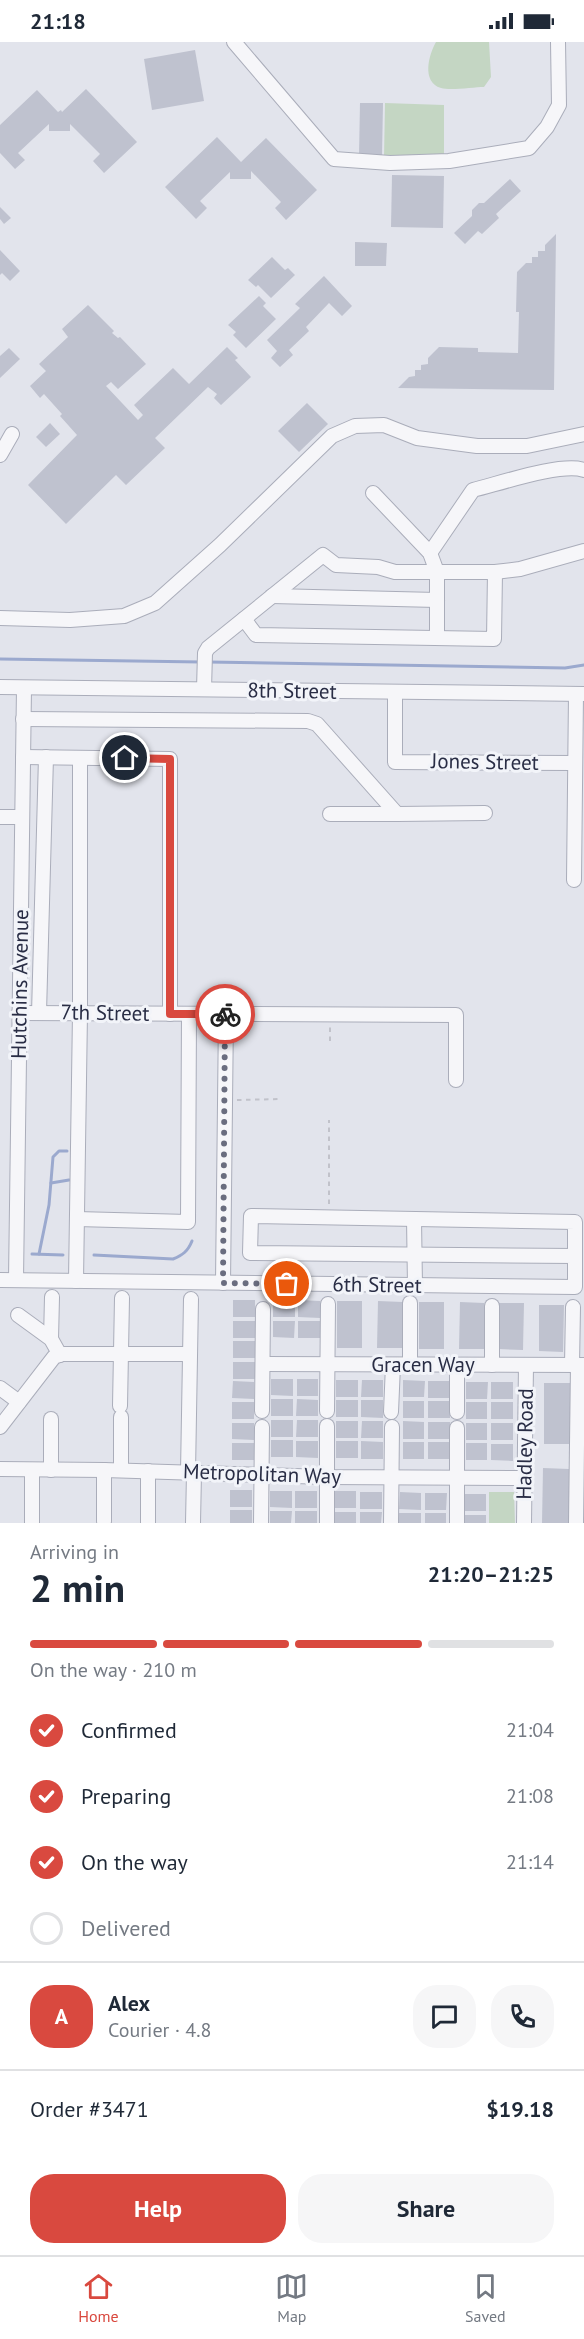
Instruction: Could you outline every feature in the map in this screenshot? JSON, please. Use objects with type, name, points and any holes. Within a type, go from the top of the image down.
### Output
[{"type":"street","points":[[234,42],[334,159],[390,163],[449,161],[529,148],[547,127],[559,105],[558,42]]},
{"type":"street","points":[[0,618],[70,620],[124,616],[155,603],[220,545],[332,436],[355,426],[384,425],[417,438],[477,446],[527,446],[584,434]]},
{"type":"street","points":[[0,455],[12,434]]},
{"type":"street","points":[[430,553],[473,490],[561,469],[584,470]]},
{"type":"street","points":[[373,493],[430,553],[437,572],[438,638]]},
{"type":"street","points":[[204,689],[204,663],[208,648],[323,555],[336,565],[378,567],[395,572],[495,572],[520,569],[584,550]]},
{"type":"street","points":[[244,619],[256,634],[494,639],[495,572]]},
{"type":"street","points":[[272,596],[437,600]]},
{"type":"street","name":"8th Street","points":[[0,687],[580,694]]},
{"type":"street","name":"Hutchins Avenue","points":[[16,1280],[24,688]]},
{"type":"street","name":"Jones Street","points":[[395,692],[395,762],[575,763]]},
{"type":"street","points":[[574,880],[575,763],[580,694]]},
{"type":"street","points":[[24,719],[308,721],[317,724],[398,814]]},
{"type":"street","points":[[23,757],[170,759],[170,1014]]},
{"type":"street","points":[[39,1013],[46,757]]},
{"type":"street","points":[[76,1281],[80,1013],[80,758]]},
{"type":"street","points":[[330,814],[485,813]]},
{"type":"street","points":[[0,817],[22,817]]},
{"type":"street","name":"7th Street","points":[[20,1013],[456,1015],[456,1080]]},
{"type":"street","points":[[77,1219],[188,1222],[189,1014]]},
{"type":"street","points":[[223,1283],[226,1014]]},
{"type":"street","points":[[251,1216],[414,1219],[575,1222],[575,1257],[250,1254],[251,1216]]},
{"type":"street","points":[[414,1219],[415,1286]]},
{"type":"street","points":[[223,1236],[251,1236]]},
{"type":"street","name":"6th Street","points":[[0,1280],[575,1287],[575,1257]]},
{"type":"street","points":[[51,1339],[52,1297]]},
{"type":"street","points":[[121,1470],[122,1298]]},
{"type":"street","points":[[191,1299],[189,1354],[193,1523]]},
{"type":"street","points":[[327,1411],[328,1304]]},
{"type":"street","points":[[410,1304],[410,1365]]},
{"type":"street","points":[[492,1306],[492,1365]]},
{"type":"street","points":[[573,1307],[581,1415],[580,1495],[576,1523]]},
{"type":"street","points":[[262,1411],[263,1309]]},
{"type":"street","points":[[18,1315],[51,1339],[60,1355]]},
{"type":"street","points":[[0,1427],[54,1357],[121,1353],[189,1354]]},
{"type":"street","name":"Gracen Way","points":[[263,1364],[578,1365]]},
{"type":"street","points":[[391,1412],[393,1365]]},
{"type":"street","points":[[457,1365],[457,1412]]},
{"type":"street","name":"Hadley Road","points":[[524,1523],[526,1365]]},
{"type":"street","points":[[0,1388],[19,1402]]},
{"type":"street","points":[[51,1419],[51,1470]]},
{"type":"street","points":[[261,1523],[262,1426]]},
{"type":"street","points":[[327,1426],[327,1523]]},
{"type":"street","points":[[391,1523],[392,1427]]},
{"type":"street","points":[[457,1428],[457,1523]]},
{"type":"street","name":"Metropolitan Way","points":[[0,1469],[121,1470],[327,1477],[524,1478]]},
{"type":"street","points":[[32,1470],[32,1523]]},
{"type":"street","points":[[104,1470],[104,1521]]},
{"type":"street","points":[[148,1471],[148,1523]]},
{"type":"path","points":[[225,1100],[280,1099]]},
{"type":"path","points":[[329,1120],[329,1217]]},
{"type":"green space","points":[[436,42],[489,42],[491,77],[484,87],[450,89],[435,85],[431,80],[428,67]]},
{"type":"green space","points":[[385,103],[444,105],[444,159],[384,158]]},
{"type":"green space","points":[[489,1492],[514,1492],[515,1523],[489,1523]]},
{"type":"building","points":[[195,50],[204,101],[152,110],[144,59]]},
{"type":"building","points":[[86,89],[137,142],[104,173],[93,161],[100,154],[70,124],[70,131],[49,131],[49,124],[18,153],[25,160],[15,169],[0,153],[0,125],[37,90],[58,112],[61,110],[62,112]]},
{"type":"building","points":[[360,103],[383,103],[382,157],[359,156]]},
{"type":"building","points":[[217,137],[241,162],[266,138],[317,190],[286,220],[275,208],[281,202],[251,171],[251,179],[230,179],[230,172],[200,201],[207,208],[196,219],[165,187]]},
{"type":"building","points":[[392,175],[444,176],[443,228],[391,227]]},
{"type":"building","points":[[510,179],[521,191],[496,214],[499,218],[482,234],[478,231],[465,244],[454,233],[472,216],[472,210],[479,203],[484,203]]},
{"type":"building","points":[[0,207],[11,218],[4,224],[0,219]]},
{"type":"building","points":[[556,234],[554,390],[398,388],[409,377],[415,376],[415,370],[421,370],[421,365],[428,364],[428,358],[439,347],[478,348],[478,352],[518,353],[517,272],[526,263],[532,263],[532,257],[538,257],[538,251],[545,251],[545,245]]},
{"type":"building","points":[[355,242],[387,243],[386,266],[355,266]]},
{"type":"building","points":[[0,250],[20,271],[10,281],[2,273],[0,275]]},
{"type":"building","points":[[272,257],[285,270],[288,268],[295,275],[271,298],[258,285],[256,287],[248,280]]},
{"type":"building","points":[[324,276],[352,306],[342,316],[329,303],[306,327],[309,331],[289,350],[293,355],[280,367],[271,358],[277,351],[267,340],[300,308],[295,304]]},
{"type":"building","points":[[259,296],[266,303],[263,306],[276,319],[246,348],[233,335],[236,332],[228,325]]},
{"type":"building","points":[[88,305],[114,331],[112,333],[120,337],[146,364],[118,389],[111,382],[106,386],[138,420],[143,415],[134,405],[173,368],[189,384],[227,347],[238,358],[235,360],[251,377],[221,405],[214,398],[217,394],[208,387],[155,438],[165,448],[126,485],[116,475],[66,524],[28,485],[77,435],[44,394],[40,398],[30,386],[46,371],[39,364],[68,337],[62,329]]},
{"type":"building","points":[[9,348],[20,359],[0,378],[0,356]]},
{"type":"building","points":[[307,403],[328,424],[299,452],[278,431]]},
{"type":"building","points":[[50,423],[60,434],[46,447],[36,437]]},
{"type":"building","points":[[233,1300],[255,1300],[255,1317],[233,1317]]},
{"type":"building","points":[[273,1300],[295,1300],[295,1317],[273,1317]]},
{"type":"building","points":[[298,1300],[320,1301],[320,1318],[298,1317]]},
{"type":"building","points":[[337,1301],[362,1301],[362,1348],[337,1348]]},
{"type":"building","points":[[378,1301],[403,1302],[402,1348],[377,1348]]},
{"type":"building","points":[[419,1302],[444,1302],[444,1349],[419,1349]]},
{"type":"building","points":[[460,1302],[484,1303],[484,1349],[459,1349]]},
{"type":"building","points":[[499,1303],[524,1303],[523,1350],[499,1349]]},
{"type":"building","points":[[539,1305],[564,1305],[563,1352],[539,1351]]},
{"type":"building","points":[[233,1321],[255,1321],[255,1338],[233,1338]]},
{"type":"building","points":[[273,1321],[295,1321],[294,1338],[273,1337]]},
{"type":"building","points":[[298,1321],[320,1321],[320,1338],[298,1338]]},
{"type":"building","points":[[233,1341],[255,1341],[255,1358],[233,1358]]},
{"type":"building","points":[[233,1362],[255,1362],[255,1379],[233,1379]]},
{"type":"building","points":[[271,1379],[293,1379],[293,1396],[271,1395]]},
{"type":"building","points":[[297,1379],[318,1379],[318,1396],[297,1396]]},
{"type":"building","points":[[336,1380],[358,1380],[358,1397],[336,1397]]},
{"type":"building","points":[[362,1380],[383,1380],[383,1397],[361,1397]]},
{"type":"building","points":[[403,1380],[425,1381],[424,1397],[403,1397]]},
{"type":"building","points":[[233,1381],[254,1382],[254,1399],[232,1398]]},
{"type":"building","points":[[428,1381],[450,1381],[450,1398],[428,1398]]},
{"type":"building","points":[[466,1382],[488,1382],[487,1399],[466,1399]]},
{"type":"building","points":[[491,1382],[513,1382],[513,1399],[491,1399]]},
{"type":"building","points":[[544,1383],[571,1383],[570,1444],[544,1444]]},
{"type":"building","points":[[271,1399],[293,1399],[293,1416],[271,1416]]},
{"type":"building","points":[[297,1399],[318,1400],[318,1416],[296,1416]]},
{"type":"building","points":[[336,1400],[358,1400],[358,1417],[336,1417]]},
{"type":"building","points":[[361,1400],[383,1400],[383,1418],[361,1417]]},
{"type":"building","points":[[403,1401],[424,1401],[424,1418],[403,1418]]},
{"type":"building","points":[[428,1401],[450,1401],[450,1418],[428,1418]]},
{"type":"building","points":[[232,1402],[254,1402],[254,1419],[232,1419]]},
{"type":"building","points":[[466,1402],[487,1402],[487,1419],[466,1419]]},
{"type":"building","points":[[491,1402],[513,1402],[513,1419],[491,1419]]},
{"type":"building","points":[[271,1420],[293,1420],[293,1437],[271,1437]]},
{"type":"building","points":[[297,1420],[318,1420],[318,1437],[296,1437]]},
{"type":"building","points":[[336,1421],[358,1421],[358,1438],[336,1438]]},
{"type":"building","points":[[362,1421],[383,1421],[383,1438],[361,1438]]},
{"type":"building","points":[[403,1421],[424,1422],[424,1439],[403,1439]]},
{"type":"building","points":[[428,1422],[450,1422],[450,1439],[428,1439]]},
{"type":"building","points":[[232,1423],[254,1423],[254,1440],[232,1439]]},
{"type":"building","points":[[466,1423],[487,1423],[487,1440],[466,1440]]},
{"type":"building","points":[[491,1423],[513,1423],[513,1440],[491,1440]]},
{"type":"building","points":[[271,1440],[293,1440],[293,1457],[271,1457]]},
{"type":"building","points":[[296,1441],[318,1441],[318,1458],[296,1457]]},
{"type":"building","points":[[336,1441],[358,1441],[358,1458],[336,1458]]},
{"type":"building","points":[[361,1441],[383,1442],[383,1459],[361,1459]]},
{"type":"building","points":[[403,1442],[424,1442],[424,1459],[403,1459]]},
{"type":"building","points":[[428,1442],[450,1442],[450,1459],[428,1459]]},
{"type":"building","points":[[232,1443],[254,1443],[254,1460],[232,1460]]},
{"type":"building","points":[[466,1443],[487,1443],[487,1460],[466,1460]]},
{"type":"building","points":[[491,1444],[513,1444],[513,1461],[491,1460]]},
{"type":"building","points":[[543,1468],[569,1469],[569,1523],[542,1523]]},
{"type":"building","points":[[230,1490],[252,1490],[252,1507],[230,1507]]},
{"type":"building","points":[[270,1491],[292,1491],[292,1508],[270,1507]]},
{"type":"building","points":[[295,1491],[317,1491],[317,1508],[295,1508]]},
{"type":"building","points":[[335,1491],[356,1491],[356,1508],[335,1508]]},
{"type":"building","points":[[360,1492],[382,1492],[382,1509],[360,1509]]},
{"type":"building","points":[[400,1492],[421,1493],[421,1510],[399,1509]]},
{"type":"building","points":[[425,1493],[447,1493],[446,1510],[425,1510]]},
{"type":"building","points":[[465,1494],[486,1494],[486,1511],[464,1511]]},
{"type":"building","points":[[230,1510],[252,1510],[252,1523],[230,1523]]},
{"type":"building","points":[[270,1511],[292,1511],[291,1523],[270,1523]]},
{"type":"building","points":[[295,1511],[317,1511],[317,1523],[295,1523]]},
{"type":"building","points":[[335,1512],[356,1512],[356,1523],[335,1523]]},
{"type":"building","points":[[360,1512],[382,1512],[381,1523],[360,1523]]},
{"type":"building","points":[[399,1513],[421,1513],[421,1523],[399,1523]]},
{"type":"building","points":[[425,1513],[446,1513],[446,1523],[425,1523]]},
{"type":"building","points":[[464,1515],[486,1515],[486,1523],[464,1523]]},
{"type":"waterway","points":[[0,659],[201,662]]},
{"type":"waterway","points":[[208,662],[565,668],[584,665]]},
{"type":"waterway","points":[[39,1254],[49,1205],[53,1157],[59,1151],[67,1151]]},
{"type":"waterway","points":[[51,1183],[69,1180]]},
{"type":"waterway","points":[[94,1255],[173,1259],[185,1252],[192,1241]]},
{"type":"waterway","points":[[32,1254],[63,1255]]},
{"type":"way so far","points":[[225,1014],[223,1283],[287,1284]]},
{"type":"route","points":[[125,758],[170,759],[170,1014],[225,1014]]}]
